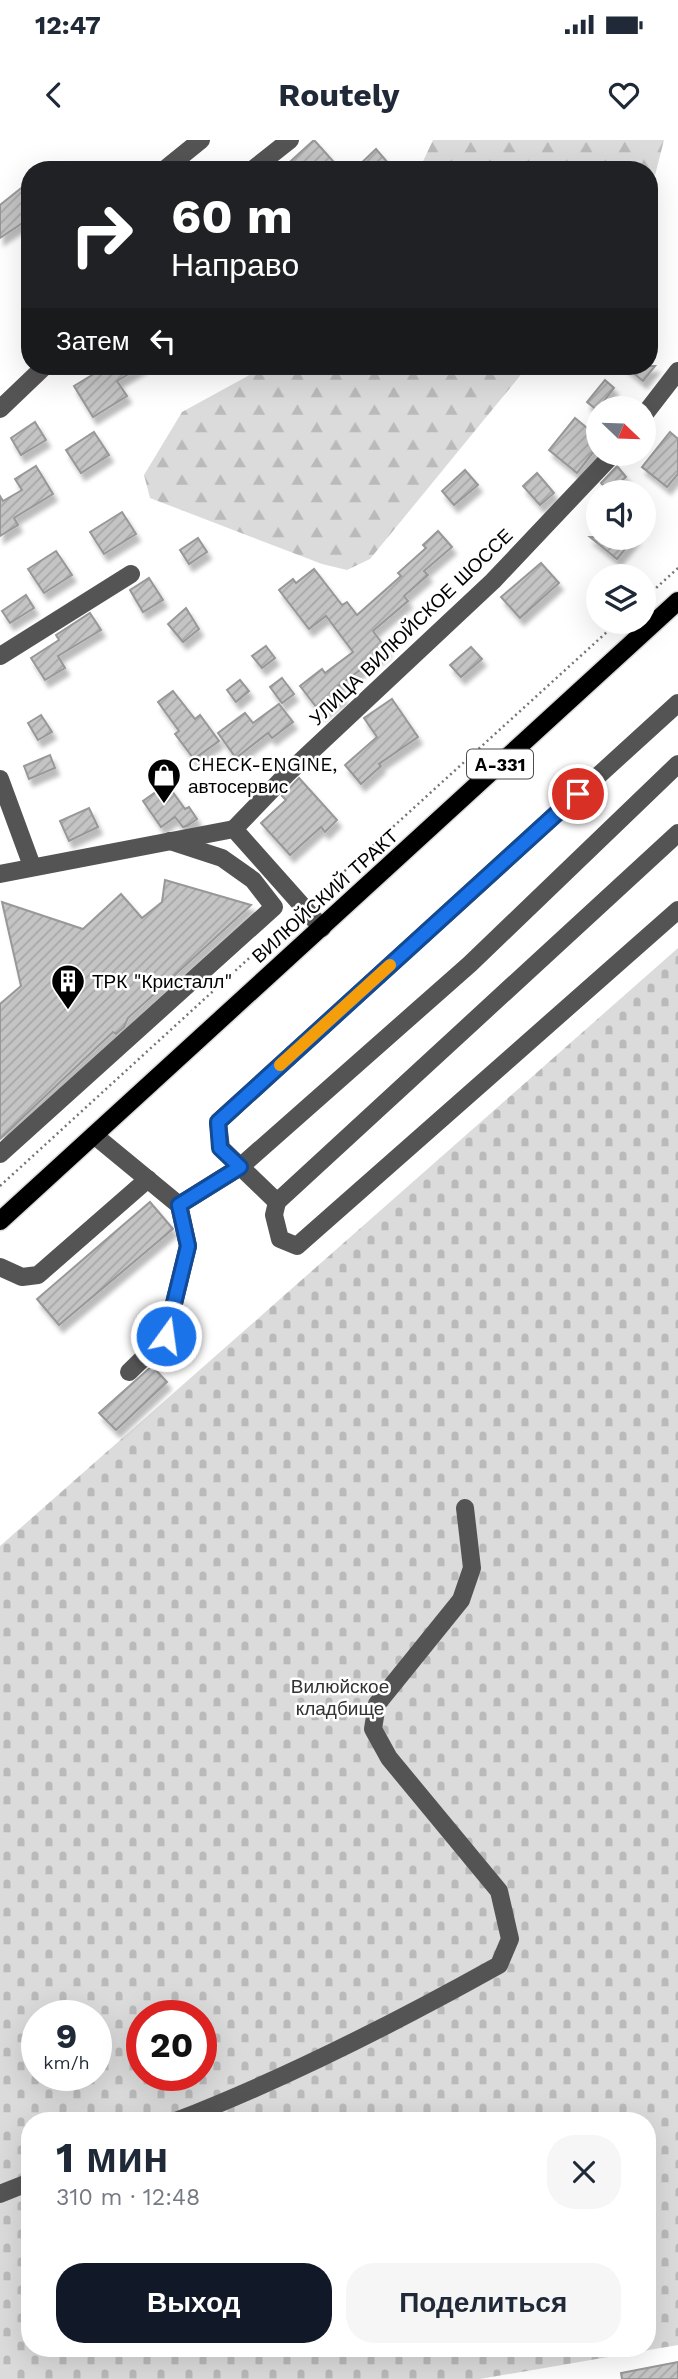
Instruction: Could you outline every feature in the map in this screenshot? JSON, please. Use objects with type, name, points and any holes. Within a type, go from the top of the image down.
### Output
[{"type":"main road","name":"ВИЛЮЙСКИЙ ТРАКТ","points":[[0,1221],[678,601]]},
{"type":"street","points":[[180,147],[201,140]]},
{"type":"street","points":[[263,161],[290,140]]},
{"type":"street","points":[[656,399],[678,371]]},
{"type":"street","points":[[0,409],[36,375]]},
{"type":"street","name":"УЛИЦА ВИЛЮЙСКОЕ ШОССЕ","points":[[234,829],[286,775],[493,581],[602,466]]},
{"type":"street","points":[[0,656],[131,574]]},
{"type":"street","points":[[277,1202],[220,1148],[218,1122],[678,703]]},
{"type":"street","points":[[179,1205],[240,1167],[470,964],[678,764]]},
{"type":"street","points":[[0,779],[33,866]]},
{"type":"street","points":[[1,875],[33,866],[234,829],[322,928]]},
{"type":"street","points":[[678,833],[277,1202],[274,1215],[279,1239],[297,1246],[678,910]]},
{"type":"street","points":[[0,1154],[274,907],[253,880],[222,858],[170,841]]},
{"type":"street","points":[[94,1135],[179,1205],[188,1246],[166,1336],[129,1372]]},
{"type":"street","points":[[0,1267],[22,1277],[38,1275],[148,1179]]},
{"type":"street","points":[[200,2112],[231,2100],[352,2042],[499,1965],[510,1939],[499,1891],[389,1758],[373,1729],[377,1704],[461,1600],[472,1568],[465,1508]]},
{"type":"street","points":[[0,2194],[21,2186]]},
{"type":"path","points":[[656,587],[678,568]]},
{"type":"green space","points":[[433,140],[664,140],[658,164],[658,161],[423,161]]},
{"type":"green space","points":[[250,375],[521,375],[370,559],[347,570],[322,564],[150,498],[144,475],[182,412]]},
{"type":"green space","name":"Вилюйское кладбище","points":[[678,948],[678,2345],[656,2349],[656,2112],[21,2112],[21,2357],[608,2357],[480,2379],[0,2379],[0,1546]]},
{"type":"building","points":[[314,140],[333,161],[291,161]]},
{"type":"building","points":[[376,149],[386,161],[363,161]]},
{"type":"building","points":[[21,188],[21,224],[0,238],[0,205]]},
{"type":"building","points":[[92,375],[127,375],[117,381],[127,396],[93,417],[74,386]]},
{"type":"building","points":[[636,375],[648,375],[643,381]]},
{"type":"building","points":[[605,380],[614,388],[608,396],[592,396]]},
{"type":"building","points":[[575,418],[586,427],[586,461],[577,473],[549,450]]},
{"type":"building","points":[[35,422],[46,440],[21,455],[11,438]]},
{"type":"building","points":[[94,432],[109,455],[81,473],[66,450]]},
{"type":"building","points":[[670,432],[678,439],[678,474],[667,487],[642,467],[656,466],[656,450]]},
{"type":"building","points":[[36,466],[53,494],[14,518],[18,525],[0,536],[0,496],[3,501],[22,490],[15,479]]},
{"type":"building","points":[[617,466],[626,477],[623,480],[604,480]]},
{"type":"building","points":[[465,470],[478,485],[454,505],[442,491]]},
{"type":"building","points":[[537,473],[554,493],[540,505],[523,486]]},
{"type":"building","points":[[122,512],[136,534],[104,554],[90,532]]},
{"type":"building","points":[[438,531],[452,547],[424,571],[428,575],[404,596],[408,601],[373,631],[387,650],[336,688],[343,696],[321,713],[300,686],[322,669],[325,673],[353,652],[326,616],[309,629],[279,590],[293,579],[296,583],[314,569],[342,605],[347,602],[357,615],[401,576],[398,573],[426,548],[423,545]]},
{"type":"building","points":[[198,538],[207,552],[189,564],[180,550]]},
{"type":"building","points":[[606,550],[624,550],[617,559]]},
{"type":"building","points":[[56,551],[72,575],[44,593],[28,569]]},
{"type":"building","points":[[541,563],[559,583],[520,618],[501,597]]},
{"type":"building","points":[[149,578],[163,600],[143,612],[130,590]]},
{"type":"building","points":[[26,595],[34,608],[10,623],[2,611]]},
{"type":"building","points":[[186,608],[199,629],[183,642],[168,624]]},
{"type":"building","points":[[90,613],[101,630],[58,656],[65,668],[45,680],[31,658],[59,640],[56,635]]},
{"type":"building","points":[[266,646],[275,658],[262,668],[252,656]]},
{"type":"building","points":[[471,647],[482,659],[461,677],[450,665]]},
{"type":"building","points":[[282,678],[294,694],[282,703],[270,687]]},
{"type":"building","points":[[240,680],[249,691],[236,702],[227,690]]},
{"type":"building","points":[[173,691],[195,719],[200,715],[219,741],[194,759],[175,734],[179,731],[158,702]]},
{"type":"building","points":[[392,699],[418,737],[379,764],[381,766],[361,784],[345,765],[377,737],[364,718]]},
{"type":"building","points":[[279,704],[293,722],[272,738],[268,733],[236,758],[218,733],[245,713],[253,723]]},
{"type":"building","points":[[41,715],[52,732],[38,740],[28,723]]},
{"type":"building","points":[[50,755],[55,768],[29,779],[24,766]]},
{"type":"building","points":[[299,778],[337,820],[325,832],[321,827],[290,855],[261,823],[286,800],[282,796]]},
{"type":"building","name":"CHECK-ENGINE, автосервис","points":[[167,784],[185,809],[189,807],[197,819],[187,826],[183,827],[175,817],[161,827],[143,801]]},
{"type":"building","points":[[89,808],[98,827],[69,841],[60,821]]},
{"type":"building","name":"ТРК \"Кристалл\"","points":[[165,880],[251,905],[128,1018],[124,1027],[116,1034],[113,1032],[0,1139],[0,1004],[21,986],[2,902],[83,929],[121,894],[142,918],[162,902]]},
{"type":"building","points":[[150,1202],[173,1229],[59,1325],[37,1299]]},
{"type":"building","points":[[152,1366],[167,1382],[116,1430],[99,1413]]},
{"type":"building","points":[[678,2362],[678,2379],[622,2379],[621,2373]]},
{"type":"slow traffic","points":[[280,1065],[390,965]]},
{"type":"place","name":"CHECK-ENGINE, автосервис","points":[[164,805]]},
{"type":"place","name":"ТРК \"Кристалл\"","points":[[68,1011]]},
{"type":"route","points":[[166,1336],[188,1246],[179,1205],[240,1167],[220,1148],[218,1122],[578,794]]}]
